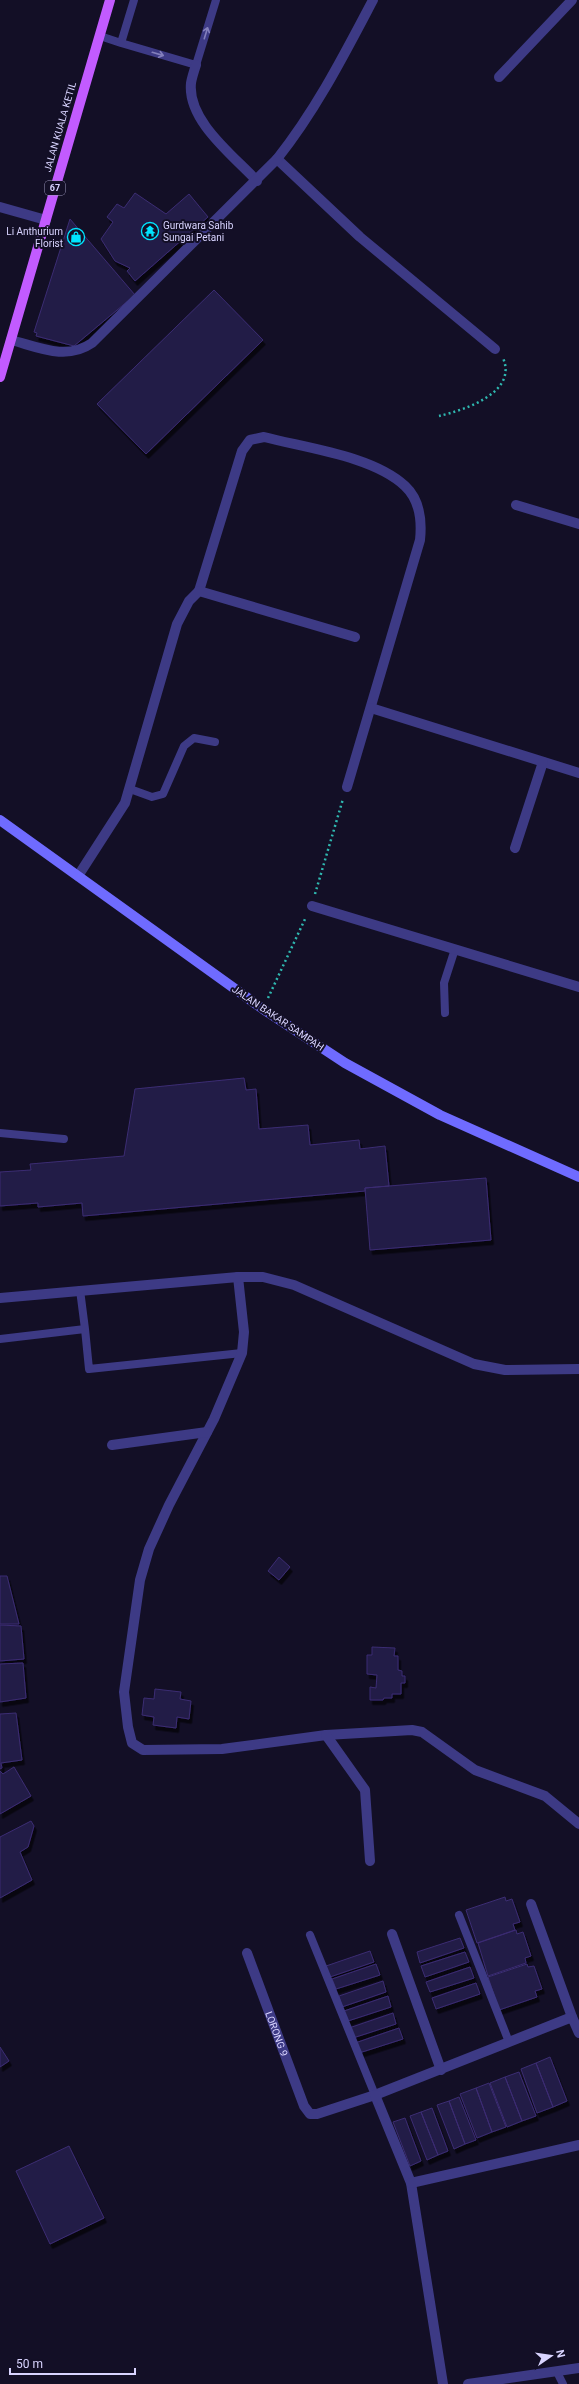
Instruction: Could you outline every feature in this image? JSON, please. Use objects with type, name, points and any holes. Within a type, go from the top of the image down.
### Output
[{"type":"main road","name":"JALAN KUALA KETIL","points":[[0,377],[110,0]]},
{"type":"main road","name":"JALAN BAKAR SAMPAH","points":[[0,820],[263,1009],[345,1063],[440,1115],[579,1177]]},
{"type":"street","points":[[11,340],[55,352],[66,353],[83,349],[257,181],[277,159],[319,100],[373,0]]},
{"type":"street","points":[[500,77],[572,0]]},
{"type":"street","points":[[196,65],[191,84],[194,107],[203,124],[257,181]]},
{"type":"street","points":[[277,159],[360,237],[495,349]]},
{"type":"street","points":[[0,207],[46,220]]},
{"type":"street","points":[[78,876],[114,820],[130,789],[177,624],[189,601],[199,591],[242,452],[250,440],[264,437],[331,454],[373,467],[391,476],[405,486],[414,498],[422,526],[420,540],[347,787]]},
{"type":"street","points":[[516,505],[579,524]]},
{"type":"street","points":[[199,591],[355,637]]},
{"type":"street","points":[[371,708],[579,773]]},
{"type":"street","points":[[515,848],[543,762]]},
{"type":"street","points":[[312,906],[579,987]]},
{"type":"street","points":[[238,1277],[244,1332],[242,1353],[218,1412],[158,1530],[140,1580],[124,1692],[128,1727],[132,1743],[143,1750],[222,1748],[326,1735],[412,1730],[422,1732],[475,1770],[545,1796],[579,1824]]},
{"type":"street","points":[[0,1298],[238,1277],[263,1277],[294,1285],[474,1364],[505,1370],[579,1369]]},
{"type":"street","points":[[112,1445],[207,1432]]},
{"type":"street","points":[[326,1735],[365,1790],[370,1861]]},
{"type":"street","points":[[531,1904],[578,2030]]},
{"type":"street","points":[[392,1934],[441,2070]]},
{"type":"street","name":"LORONG 9","points":[[247,1953],[304,2106],[310,2114],[317,2114],[375,2095]]},
{"type":"street","points":[[443,2384],[411,2183],[375,2095],[572,2017]]},
{"type":"street","points":[[411,2183],[579,2144]]},
{"type":"street","points":[[468,2384],[579,2368]]},
{"type":"lane","points":[[121,43],[134,0]]},
{"type":"lane","points":[[100,36],[196,65],[216,0]]},
{"type":"lane","points":[[130,789],[152,797],[163,794],[184,746],[194,738],[215,742]]},
{"type":"lane","points":[[445,1013],[444,983],[455,949]]},
{"type":"lane","points":[[0,1133],[64,1139]]},
{"type":"lane","points":[[80,1290],[89,1369],[242,1353]]},
{"type":"lane","points":[[0,1339],[85,1329]]},
{"type":"lane","points":[[459,1915],[509,2042]]},
{"type":"lane","points":[[310,1935],[375,2095]]},
{"type":"lane","points":[[557,2372],[562,2384]]},
{"type":"path","points":[[439,416],[461,411],[480,402],[495,390],[504,380],[507,371],[504,359],[495,349]]},
{"type":"path","points":[[263,1009],[312,906],[347,787]]},
{"type":"building","name":"Gurdwara Sahib Sungai Petani","points":[[135,193],[166,214],[189,194],[208,217],[135,281],[127,271],[130,268],[115,261],[101,239],[113,222],[107,217],[117,204],[124,208]]},
{"type":"building","points":[[70,219],[135,295],[74,346],[36,336],[37,333],[34,332]]},
{"type":"building","points":[[214,290],[263,340],[146,454],[97,404]]},
{"type":"building","points":[[244,1078],[246,1090],[256,1089],[259,1129],[308,1125],[310,1145],[359,1140],[360,1149],[385,1146],[389,1186],[365,1188],[365,1191],[83,1216],[82,1203],[38,1207],[38,1203],[0,1206],[0,1172],[31,1170],[30,1164],[124,1156],[135,1089]]},
{"type":"building","points":[[486,1178],[491,1240],[370,1250],[365,1188]]},
{"type":"building","points":[[279,1557],[290,1567],[279,1580],[268,1571]]},
{"type":"building","points":[[0,1576],[7,1576],[19,1624],[0,1624]]},
{"type":"building","points":[[0,1625],[21,1626],[24,1659],[0,1661]]},
{"type":"building","points":[[372,1647],[395,1648],[394,1656],[398,1656],[398,1670],[402,1671],[402,1676],[405,1676],[405,1683],[401,1683],[401,1694],[392,1694],[392,1698],[384,1698],[383,1700],[370,1700],[370,1687],[376,1688],[377,1675],[367,1674],[367,1655],[372,1655]]},
{"type":"building","points":[[23,1663],[26,1698],[0,1702],[0,1664]]},
{"type":"building","points":[[155,1689],[181,1692],[180,1699],[191,1701],[189,1719],[177,1717],[176,1728],[153,1725],[154,1717],[142,1715],[144,1698],[154,1699]]},
{"type":"building","points":[[16,1713],[22,1760],[1,1763],[2,1768],[0,1769],[0,1714]]},
{"type":"building","points":[[14,1767],[31,1796],[0,1814],[0,1771],[3,1774]]},
{"type":"building","points":[[31,1821],[34,1826],[28,1847],[20,1852],[32,1880],[0,1898],[0,1837]]},
{"type":"building","points":[[505,1897],[506,1901],[512,1899],[520,1922],[513,1924],[515,1930],[477,1943],[466,1910]]},
{"type":"building","points":[[516,1930],[517,1934],[523,1932],[531,1956],[525,1958],[526,1963],[488,1976],[478,1943]]},
{"type":"building","points":[[460,1938],[464,1948],[420,1963],[417,1952]]},
{"type":"building","points":[[370,1951],[374,1962],[330,1977],[326,1966]]},
{"type":"building","points":[[465,1952],[469,1962],[425,1977],[421,1966]]},
{"type":"building","points":[[376,1964],[380,1975],[336,1989],[332,1979]]},
{"type":"building","points":[[527,1964],[528,1967],[534,1966],[542,1989],[535,1991],[537,1997],[499,2010],[488,1977]]},
{"type":"building","points":[[470,1967],[474,1978],[430,1992],[426,1982]]},
{"type":"building","points":[[383,1981],[386,1992],[342,2007],[339,1996]]},
{"type":"building","points":[[476,1983],[480,1994],[436,2009],[432,1998]]},
{"type":"building","points":[[388,1996],[391,2007],[348,2021],[344,2011]]},
{"type":"building","points":[[393,2013],[396,2024],[353,2038],[349,2028]]},
{"type":"building","points":[[399,2028],[403,2039],[359,2053],[355,2043]]},
{"type":"building","points":[[0,2047],[9,2061],[0,2067]]},
{"type":"building","points":[[550,2057],[567,2101],[553,2107],[536,2063]]},
{"type":"building","points":[[536,2063],[553,2107],[537,2113],[521,2069]]},
{"type":"building","points":[[519,2072],[536,2116],[522,2121],[505,2077]]},
{"type":"building","points":[[505,2077],[522,2121],[507,2127],[490,2083]]},
{"type":"building","points":[[489,2083],[506,2127],[492,2132],[476,2088]]},
{"type":"building","points":[[476,2088],[492,2132],[477,2138],[460,2094]]},
{"type":"building","points":[[459,2097],[476,2140],[465,2144],[449,2101]]},
{"type":"building","points":[[449,2101],[465,2144],[454,2149],[437,2105]]},
{"type":"building","points":[[432,2108],[448,2151],[438,2155],[421,2112]]},
{"type":"building","points":[[421,2112],[438,2155],[427,2160],[410,2116]]},
{"type":"building","points":[[405,2118],[421,2161],[410,2166],[393,2122]]},
{"type":"building","points":[[69,2146],[104,2218],[50,2244],[16,2171]]},
{"type":"place","name":"Gurdwara Sahib Sungai Petani","points":[[150,231]]},
{"type":"place","name":"Li Anthurium Florist","points":[[76,237]]}]
